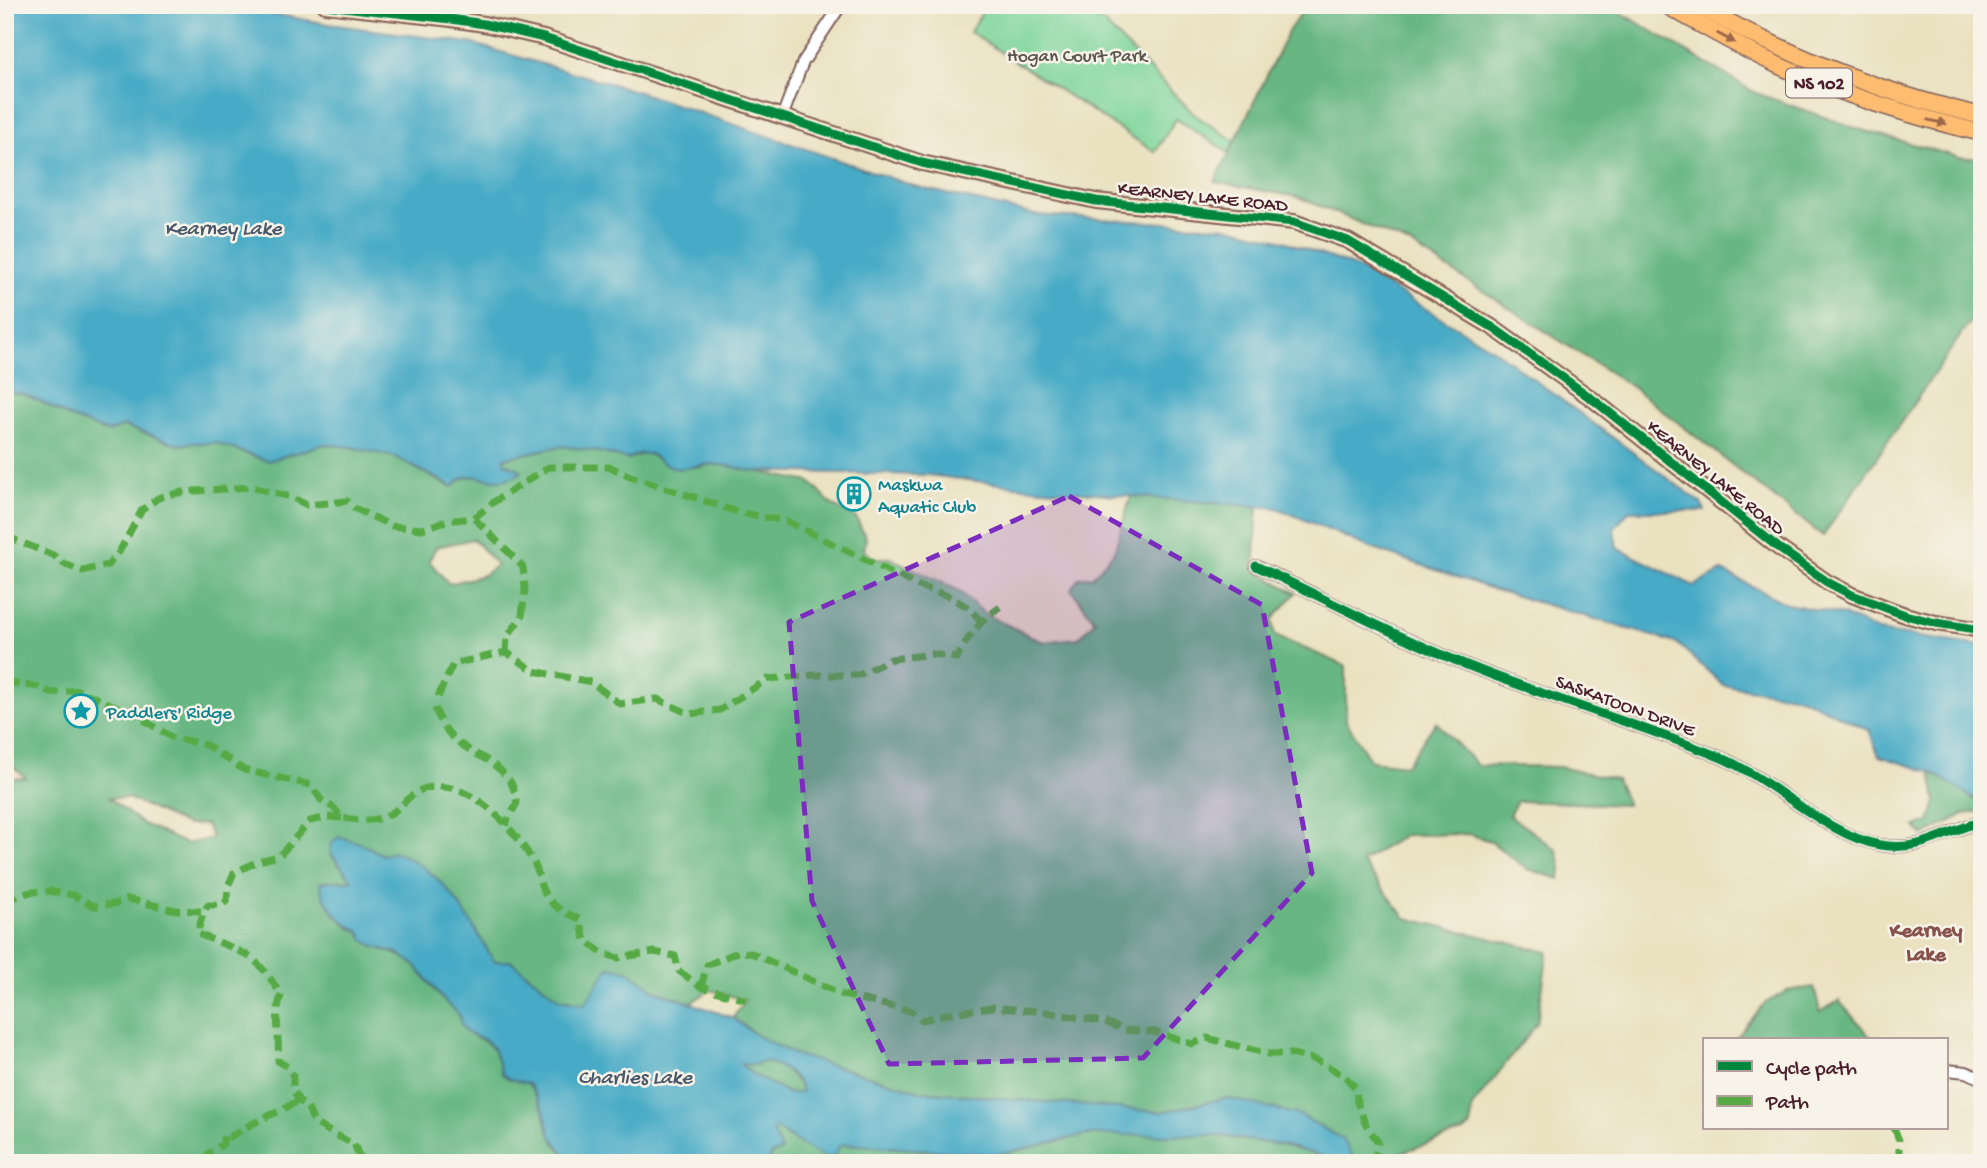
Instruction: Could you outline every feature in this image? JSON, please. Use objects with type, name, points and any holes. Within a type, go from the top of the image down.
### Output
[{"type":"highway","name":"NS 102","points":[[1666,5],[1783,68],[1841,92],[1921,118],[1982,132]]},
{"type":"highway","name":"NS 102","points":[[1698,5],[1790,54],[1858,81],[1926,103],[1982,116]]},
{"type":"main road","name":"KEARNEY LAKE ROAD","points":[[325,5],[452,19],[518,32],[922,163],[1096,201],[1276,219],[1348,241],[1492,327],[1595,401],[1772,543],[1827,582],[1906,615],[1982,630]]},
{"type":"street","points":[[782,117],[803,62],[841,5]]},
{"type":"street","name":"SASKATOON DRIVE","points":[[1256,566],[1487,673],[1725,759],[1841,830],[1867,842],[1892,846],[1926,844],[1982,821]]},
{"type":"street","points":[[1948,1070],[1966,1072],[1982,1079]]},
{"type":"highlighted area","points":[[1069,496],[1262,605],[1312,873],[1143,1058],[889,1064],[812,901],[789,622]]},
{"type":"green space","name":"Hogan Court Park","points":[[987,5],[1072,5],[1105,24],[1195,115],[1241,145],[1234,156],[1176,119],[1155,152],[970,32]]},
{"type":"green space","points":[[1307,5],[1608,5],[1756,93],[1852,127],[1958,157],[1982,159],[1982,304],[1823,536],[1635,389],[1410,244],[1298,197],[1215,182],[1289,30]]},
{"type":"green space","points":[[5,391],[23,394],[103,431],[108,432],[124,426],[179,445],[216,443],[268,461],[324,444],[351,447],[395,457],[449,486],[464,476],[484,477],[521,470],[505,463],[503,458],[561,446],[627,459],[646,453],[666,463],[700,467],[711,464],[730,466],[810,482],[832,505],[856,518],[866,538],[864,551],[875,558],[890,558],[958,590],[986,615],[1043,642],[1079,638],[1095,621],[1071,589],[1079,578],[1093,576],[1114,552],[1133,489],[1258,505],[1254,570],[1296,593],[1272,620],[1275,636],[1346,666],[1346,721],[1371,761],[1406,765],[1436,722],[1477,765],[1559,767],[1616,779],[1627,805],[1517,801],[1509,815],[1557,850],[1561,868],[1560,879],[1527,869],[1490,841],[1469,834],[1404,835],[1362,862],[1406,918],[1548,952],[1537,1023],[1472,1107],[1471,1126],[1464,1132],[1396,1154],[1400,1163],[1357,1163],[1342,1139],[1300,1115],[1226,1098],[1162,1112],[920,1091],[796,1055],[759,1037],[733,1018],[745,1000],[710,990],[691,1003],[653,990],[626,970],[609,968],[585,1004],[560,999],[511,962],[494,962],[465,913],[442,884],[413,861],[395,852],[386,855],[332,856],[352,880],[341,880],[333,912],[350,928],[359,931],[371,944],[402,956],[417,967],[440,996],[459,1013],[465,1030],[489,1045],[511,1073],[529,1084],[544,1111],[555,1143],[571,1163],[5,1163],[5,778],[26,778],[5,759]],"holes":[[[473,539],[497,565],[484,575],[449,584],[429,561],[436,547]],[[109,798],[128,798],[187,825],[206,824],[212,838],[186,844],[141,823]]]},
{"type":"green space","points":[[1931,772],[1976,800],[1982,798],[1982,811],[1964,814],[1923,836],[1915,827],[1930,822],[1936,801]]},
{"type":"green space","points":[[1814,987],[1820,1012],[1839,1001],[1871,1038],[1737,1038],[1764,1004],[1787,991]]},
{"type":"green space","points":[[766,1061],[793,1076],[803,1093],[789,1094],[750,1073],[740,1063],[754,1065]]},
{"type":"green space","points":[[776,1129],[814,1152],[846,1144],[996,1155],[1084,1135],[1214,1135],[1282,1145],[1347,1163],[769,1163],[771,1155],[780,1151],[773,1131]]},
{"type":"water","name":"Kearney Lake","points":[[5,5],[222,5],[329,24],[470,43],[636,91],[914,186],[1035,215],[1230,227],[1284,241],[1358,268],[1494,350],[1700,502],[1705,511],[1629,511],[1614,529],[1617,548],[1694,586],[1722,571],[1787,604],[1843,615],[1878,631],[1982,646],[1982,798],[1977,800],[1931,772],[1879,756],[1869,730],[1800,697],[1723,685],[1677,643],[1495,590],[1371,548],[1277,508],[1032,488],[928,475],[749,471],[711,464],[678,469],[650,454],[639,454],[627,459],[561,446],[504,458],[505,463],[521,470],[521,473],[510,478],[493,480],[469,476],[453,487],[395,457],[351,447],[324,444],[268,461],[216,443],[180,445],[124,426],[108,432],[69,417],[23,394],[5,391]]},
{"type":"water","name":"Charlies Lake","points":[[339,837],[361,843],[383,855],[395,852],[429,871],[465,912],[494,961],[511,961],[560,999],[585,1004],[609,967],[627,970],[654,990],[733,1018],[759,1037],[796,1055],[920,1091],[1162,1112],[1226,1098],[1300,1115],[1342,1139],[1357,1163],[1347,1163],[1282,1145],[1214,1135],[1084,1135],[996,1155],[846,1144],[839,1146],[836,1155],[827,1158],[776,1129],[773,1131],[781,1151],[771,1155],[769,1163],[571,1163],[551,1136],[544,1111],[529,1084],[502,1074],[493,1048],[483,1039],[467,1033],[461,1024],[460,1016],[415,965],[398,953],[375,947],[364,940],[359,931],[340,918],[329,905],[320,883],[352,880],[330,852],[332,842]],"holes":[[[766,1061],[793,1076],[802,1092],[789,1094],[751,1073],[741,1064],[754,1065]]]},
{"type":"waterway","points":[[254,12],[255,5]]},
{"type":"marked path","points":[[5,536],[53,555],[66,565],[82,571],[108,565],[119,552],[142,510],[158,498],[182,492],[252,487],[291,497],[307,505],[347,501],[354,508],[392,526],[422,529],[446,521],[474,518],[495,501],[549,467],[610,467],[741,513],[786,521],[919,586],[948,596],[969,608],[981,621]]},
{"type":"marked path","points":[[474,518],[523,567],[525,588],[522,616],[507,637],[506,652]]},
{"type":"marked path","points":[[438,697],[453,664],[506,652],[534,671],[591,682],[620,704],[657,699],[690,714],[720,710],[768,679],[859,675],[891,659],[933,654],[957,658],[975,630],[1000,607]]},
{"type":"marked path","points":[[5,682],[39,687],[51,693],[78,690],[136,715],[171,737],[206,745],[244,770],[311,785],[321,800],[334,808],[342,818],[379,819],[392,813],[423,789],[444,787],[458,790],[485,805],[508,827],[535,865],[546,896],[558,908],[580,919],[585,940],[599,951],[617,958],[654,952],[675,956],[679,971],[701,987],[746,1000]]},
{"type":"marked path","points":[[435,708],[450,735],[491,763],[510,781],[517,803],[505,825]]},
{"type":"marked path","points":[[342,818],[328,817],[310,821],[279,856],[256,862],[234,873],[228,886],[227,901],[221,905],[208,905],[197,933],[244,953],[267,974],[281,995],[278,1011],[278,1061],[288,1067],[293,1076],[293,1089],[299,1101],[307,1106],[314,1123],[354,1143],[358,1154],[368,1163]]},
{"type":"marked path","points":[[5,901],[30,892],[49,891],[73,895],[94,906],[114,904],[127,899],[176,910],[204,911]]},
{"type":"marked path","points":[[701,987],[707,965],[740,951],[754,954],[843,995],[911,1011],[922,1020],[992,1007],[1046,1012],[1105,1022],[1125,1030],[1155,1032],[1192,1044],[1207,1038],[1268,1054],[1292,1054],[1316,1060],[1343,1075],[1356,1088],[1357,1102],[1365,1123],[1378,1142],[1374,1161],[1371,1163]]},
{"type":"marked path","points":[[209,1163],[208,1154],[223,1144],[224,1134],[230,1137],[299,1101]]},
{"type":"marked path","points":[[1895,1130],[1899,1140],[1899,1154]]},
{"type":"cycle path","points":[[325,5],[451,19],[544,38],[922,163],[1096,201],[1294,222],[1348,241],[1492,327],[1595,401],[1780,549],[1827,582],[1852,595],[1905,615],[1982,630]]},
{"type":"cycle path","points":[[1256,566],[1458,661],[1722,758],[1840,831],[1860,840],[1880,845],[1908,846],[1982,821]]},
{"type":"place","name":"Maskwa Aquatic Club","points":[[854,494]]},
{"type":"place","name":"Paddlers' Ridge","points":[[81,711]]},
{"type":"district","name":"Kearney Lake","points":[[1926,941]]}]
